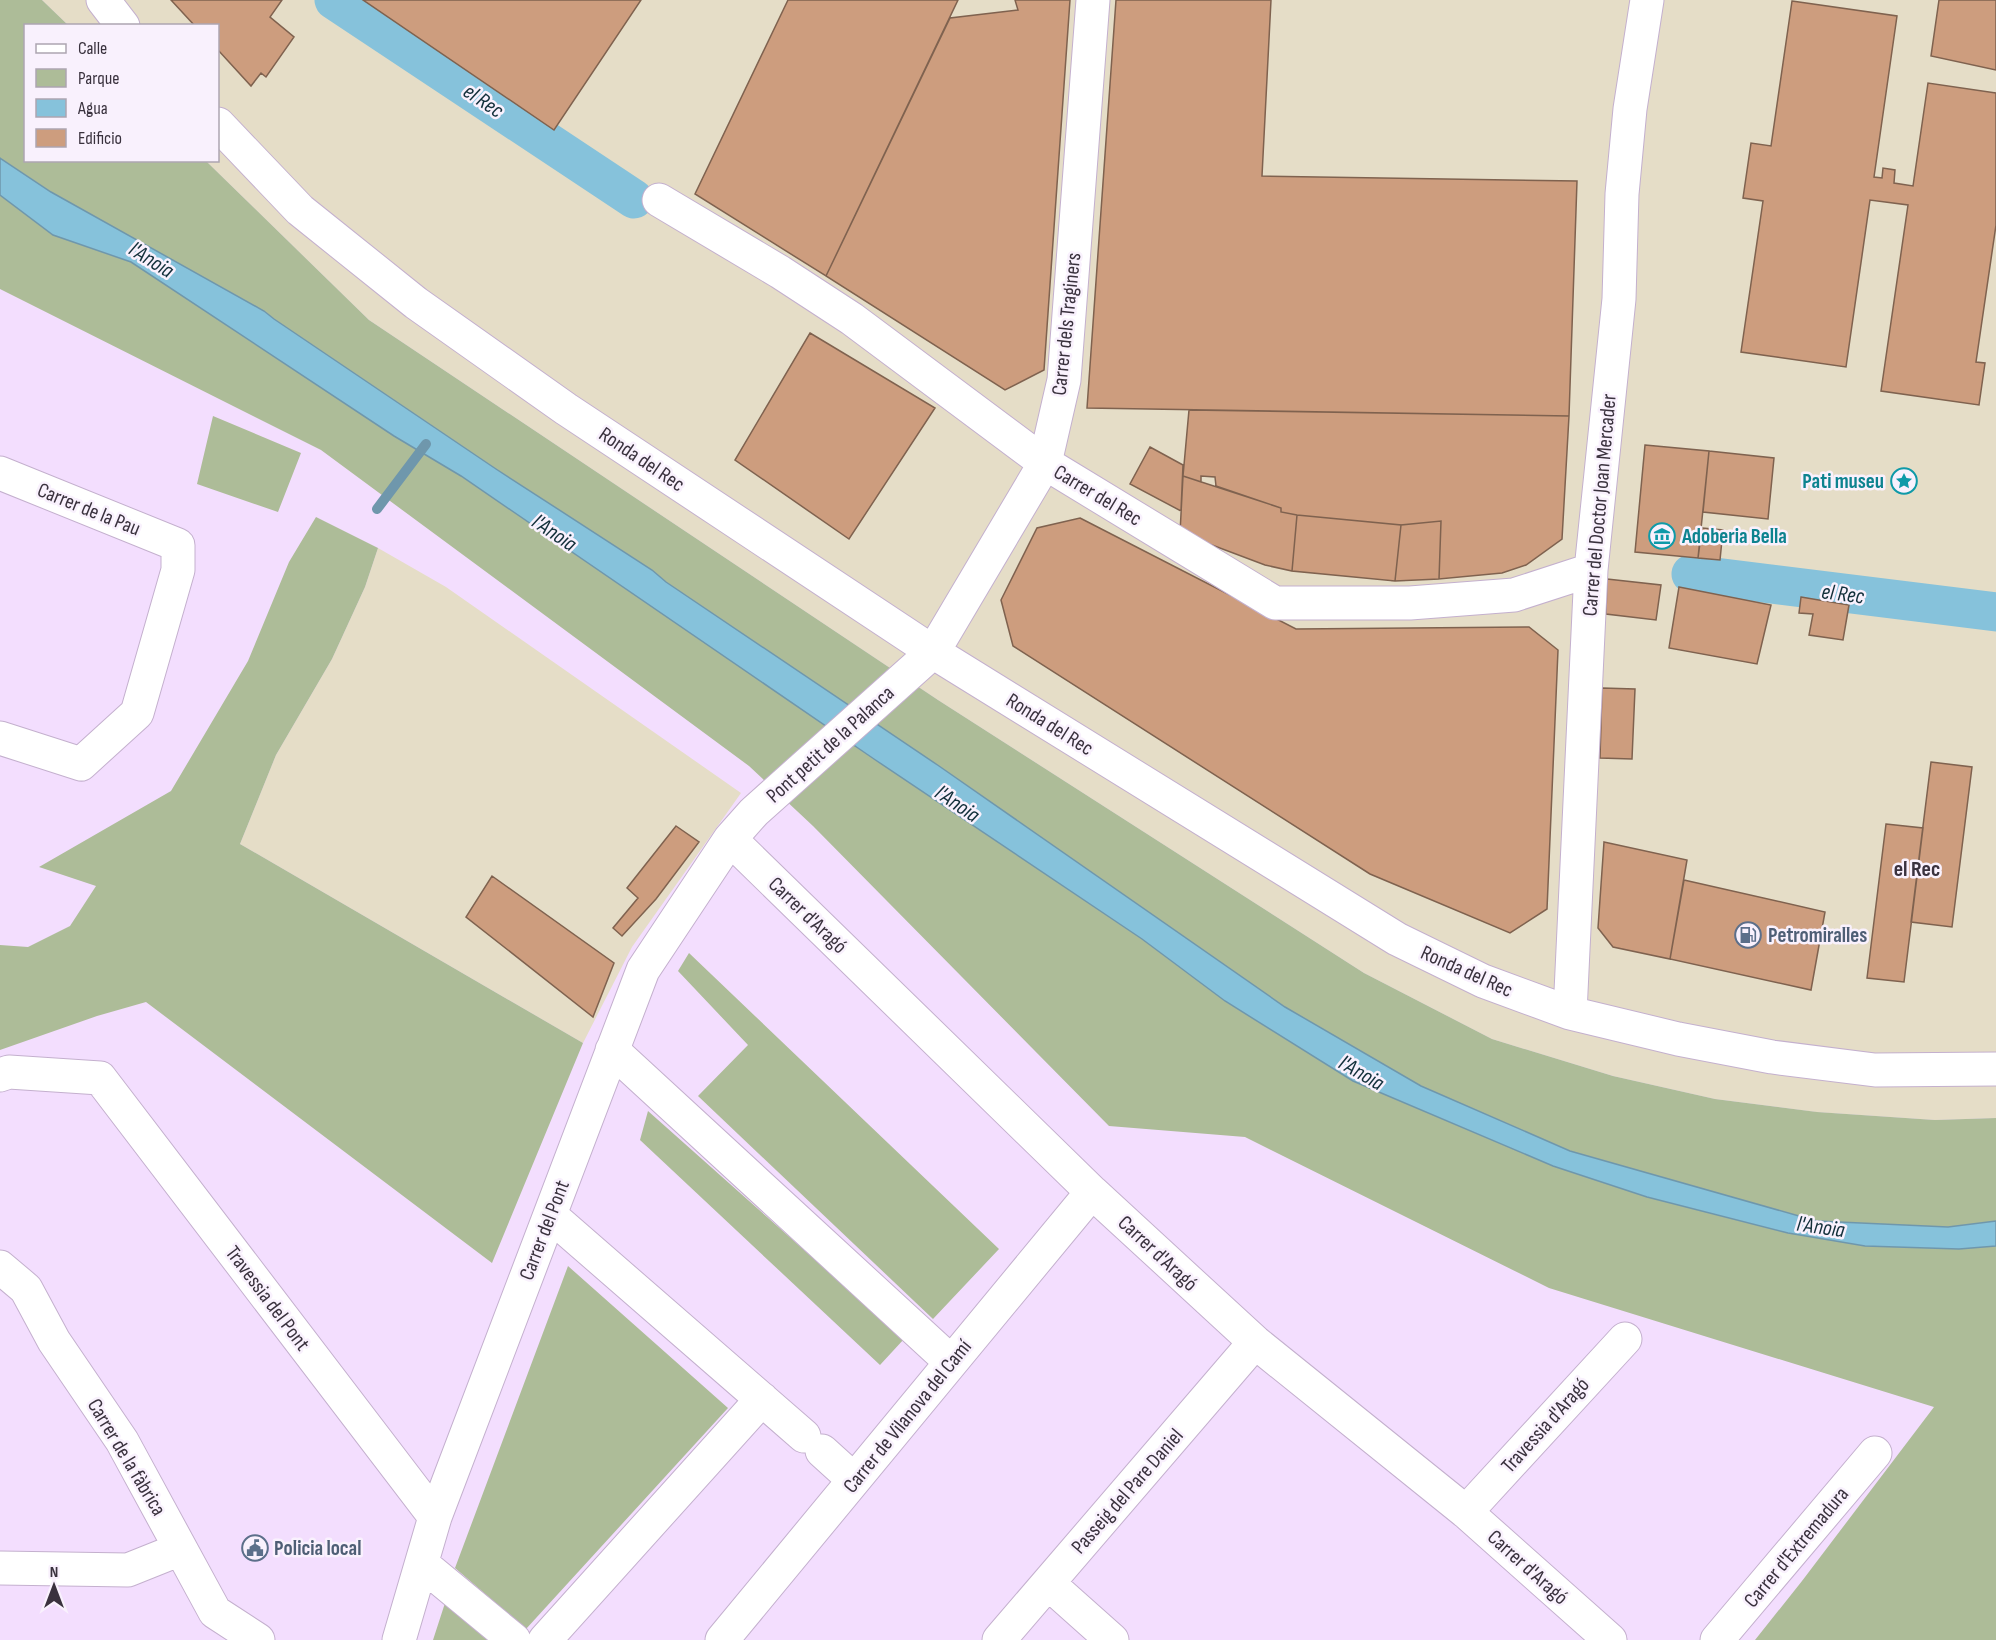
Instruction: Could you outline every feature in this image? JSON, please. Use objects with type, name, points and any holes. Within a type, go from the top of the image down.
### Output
[{"type":"street","points":[[103,0],[121,24]]},
{"type":"street","name":"Carrer dels Traginers","points":[[933,652],[1045,463],[1064,380],[1093,0]]},
{"type":"street","name":"Carrer del Doctor Joan Mercader","points":[[1570,1012],[1591,570],[1619,299],[1622,194],[1630,109],[1650,3]]},
{"type":"street","name":"Ronda del Rec","points":[[219,125],[300,210],[416,303],[566,409],[933,652],[1397,939],[1483,981],[1570,1012],[1678,1039],[1772,1057],[1875,1070],[1996,1069]]},
{"type":"street","name":"Carrer del Rec","points":[[659,200],[780,272],[852,319],[1045,463],[1275,603],[1410,603],[1514,595],[1591,570]]},
{"type":"street","name":"Carrer de la Pau","points":[[0,473],[178,545],[178,570],[137,713],[81,764],[0,738]]},
{"type":"street","name":"Pont petit de la Palanca","points":[[730,839],[772,794],[933,652]]},
{"type":"street","name":"Carrer del Pont","points":[[399,1640],[435,1517],[643,969],[730,839]]},
{"type":"street","name":"Carrer d'Aragó","points":[[730,839],[1092,1192],[1255,1342],[1466,1512],[1610,1640]]},
{"type":"street","points":[[612,1050],[951,1362]]},
{"type":"street","name":"Travessia del Pont","points":[[0,1076],[9,1071],[100,1078],[435,1517]]},
{"type":"street","name":"Carrer de Vilanova del Camí","points":[[722,1640],[1092,1192]]},
{"type":"street","points":[[550,1215],[854,1480]]},
{"type":"street","name":"Carrer de la fàbrica","points":[[0,1267],[26,1289],[54,1341],[122,1441],[215,1612],[258,1640]]},
{"type":"street","name":"Travessia d'Aragó","points":[[1466,1512],[1624,1339]]},
{"type":"street","name":"Passeig del Pare Daniel","points":[[999,1640],[1255,1342]]},
{"type":"street","points":[[545,1640],[762,1399]]},
{"type":"street","name":"Carrer d'Extremadura","points":[[1717,1640],[1875,1453]]},
{"type":"street","points":[[0,1568],[128,1570],[168,1554],[179,1546]]},
{"type":"street","points":[[422,1564],[514,1640]]},
{"type":"street","points":[[1048,1583],[1112,1640]]},
{"type":"shaded area","points":[[42,0],[1996,0],[1996,1118],[1935,1120],[1816,1112],[1715,1099],[1613,1076],[1492,1039],[1364,973],[938,700],[369,320],[207,162],[219,162],[219,24],[67,24]]},
{"type":"shaded area","points":[[378,548],[446,587],[741,793],[632,947],[583,1043],[240,844],[276,755],[332,659],[365,587]]},
{"type":"green space","points":[[0,0],[42,0],[67,24],[24,24],[24,162],[207,162],[369,320],[938,700],[1364,973],[1492,1039],[1613,1076],[1715,1099],[1817,1112],[1935,1120],[1996,1118],[1996,1221],[1948,1227],[1816,1221],[1570,1151],[1421,1086],[1285,1007],[939,766],[666,582],[652,570],[496,469],[264,311],[51,192],[0,158]]},
{"type":"green space","points":[[0,195],[53,235],[131,262],[394,436],[461,476],[874,759],[1142,939],[1225,1001],[1353,1081],[1553,1166],[1647,1197],[1788,1233],[1865,1246],[1959,1249],[1996,1246],[1996,1640],[1755,1640],[1934,1407],[1549,1288],[1245,1137],[1109,1126],[813,826],[749,766],[321,450],[0,289]]},
{"type":"green space","points":[[213,416],[301,453],[278,512],[197,484]]},
{"type":"green space","points":[[316,517],[378,548],[365,587],[332,659],[276,755],[240,844],[583,1043],[492,1263],[146,1002],[97,1016],[0,1050],[0,945],[28,947],[70,926],[96,886],[39,867],[171,791],[248,661],[289,562]]},
{"type":"green space","points":[[689,953],[999,1249],[933,1319],[698,1096],[748,1045],[678,971]]},
{"type":"green space","points":[[648,1111],[904,1339],[880,1365],[640,1140]]},
{"type":"green space","points":[[568,1266],[728,1408],[526,1629],[455,1568]]},
{"type":"green space","points":[[445,1603],[487,1640],[433,1640]]},
{"type":"water","name":"l'Anoia","points":[[0,158],[51,192],[264,311],[496,469],[652,570],[666,582],[939,766],[1285,1007],[1421,1086],[1570,1151],[1817,1221],[1948,1227],[1996,1221],[1996,1246],[1959,1249],[1865,1246],[1788,1233],[1647,1197],[1553,1166],[1353,1081],[1225,1001],[1142,939],[874,759],[461,476],[394,436],[131,262],[53,235],[0,195]]},
{"type":"building","points":[[171,0],[282,0],[270,17],[294,37],[266,77],[261,73],[251,86],[219,51],[219,24],[193,24]]},
{"type":"building","points":[[363,0],[641,0],[554,130]]},
{"type":"building","points":[[788,0],[958,0],[826,276],[695,194]]},
{"type":"building","points":[[1015,0],[1070,0],[1044,370],[1005,390],[826,276],[950,18],[1018,10]]},
{"type":"building","points":[[1116,0],[1271,0],[1262,176],[1577,181],[1569,416],[1087,408]]},
{"type":"building","points":[[1939,0],[1996,0],[1996,70],[1931,56]]},
{"type":"building","points":[[1792,1],[1897,16],[1874,177],[1882,178],[1883,168],[1895,170],[1894,183],[1913,186],[1928,83],[1996,93],[1996,225],[1976,362],[1985,363],[1979,405],[1881,391],[1908,205],[1870,200],[1846,367],[1741,352],[1763,201],[1743,198],[1751,143],[1771,146]]},
{"type":"building","points":[[810,333],[935,408],[849,539],[735,460]]},
{"type":"building","points":[[1189,410],[1569,416],[1562,539],[1526,565],[1502,573],[1439,579],[1441,521],[1401,525],[1297,515],[1281,512],[1281,508],[1216,486],[1215,477],[1201,476],[1201,482],[1183,476]]},
{"type":"building","points":[[1645,445],[1709,451],[1698,558],[1635,552]]},
{"type":"building","points":[[1150,447],[1183,465],[1181,511],[1130,484]]},
{"type":"building","points":[[1709,451],[1774,458],[1768,519],[1703,512]]},
{"type":"building","points":[[1183,476],[1281,508],[1281,512],[1297,515],[1292,571],[1265,565],[1180,533]]},
{"type":"building","points":[[1297,515],[1401,525],[1395,581],[1292,571]]},
{"type":"building","points":[[1080,518],[1296,629],[1529,627],[1558,650],[1547,909],[1510,933],[1370,874],[1013,646],[1001,600],[1037,528]]},
{"type":"building","points":[[1441,521],[1439,579],[1395,581],[1401,525]]},
{"type":"building","points":[[1702,528],[1723,530],[1720,560],[1698,558]]},
{"type":"building","points":[[1607,579],[1661,585],[1656,620],[1606,614]]},
{"type":"building","points":[[1679,587],[1771,605],[1757,664],[1669,648]]},
{"type":"building","points":[[1801,597],[1849,605],[1843,640],[1809,635],[1813,614],[1799,613]]},
{"type":"building","points":[[1602,688],[1635,689],[1632,759],[1600,758]]},
{"type":"building","points":[[1931,762],[1972,767],[1952,927],[1911,922]]},
{"type":"building","points":[[1886,824],[1923,828],[1904,982],[1867,978]]},
{"type":"building","points":[[676,826],[699,842],[656,899],[622,936],[613,928],[638,898],[627,888]]},
{"type":"building","points":[[1604,842],[1687,860],[1670,959],[1613,947],[1598,928]]},
{"type":"building","points":[[492,876],[614,963],[593,1017],[466,917]]},
{"type":"building","name":"Petromiralles","points":[[1684,880],[1825,912],[1811,990],[1670,959]]},
{"type":"waterway","name":"el Rec","points":[[334,0],[634,199]]},
{"type":"waterway","points":[[377,509],[426,444]]},
{"type":"waterway","name":"el Rec","points":[[1691,574],[1996,612]]},
{"type":"place","name":"Pati museu","points":[[1904,481]]},
{"type":"place","name":"Adoberia Bella","points":[[1662,536]]},
{"type":"place","name":"Petromiralles","points":[[1748,935]]},
{"type":"place","name":"Policia local","points":[[255,1548]]},
{"type":"district","name":"el Rec","points":[[1917,868]]}]
